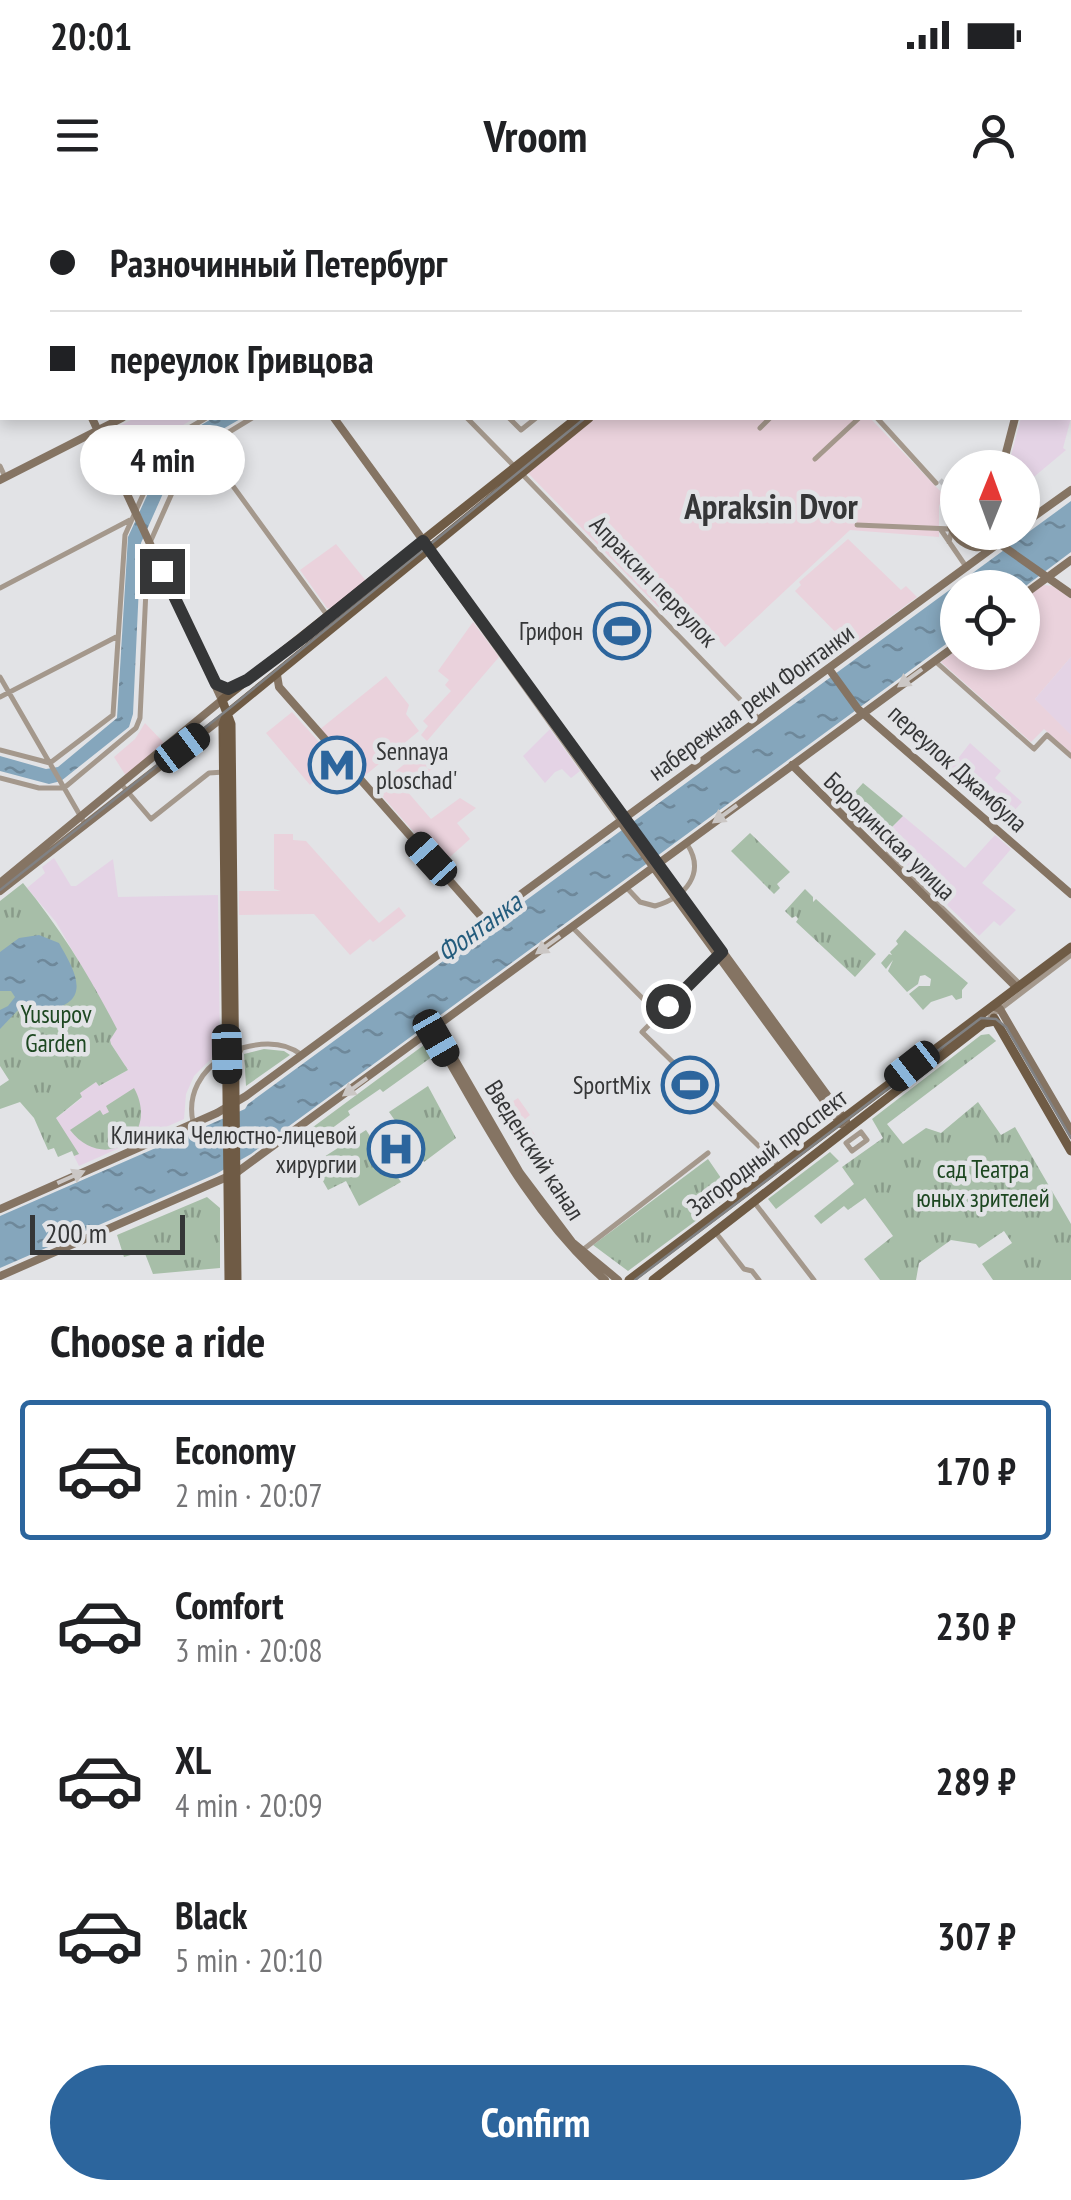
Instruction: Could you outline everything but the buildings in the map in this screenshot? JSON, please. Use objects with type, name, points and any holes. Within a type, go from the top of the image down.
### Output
[{"type":"main road","points":[[93,420],[231,724],[235,1084],[232,1109]]},
{"type":"main road","points":[[3,479],[118,420]]},
{"type":"main road","points":[[333,420],[846,1127]]},
{"type":"main road","points":[[1007,450],[1014,420]]},
{"type":"main road","points":[[0,883],[225,707],[264,685],[572,422]]},
{"type":"main road","points":[[1040,512],[1071,490]]},
{"type":"main road","points":[[125,788],[201,734],[237,688],[286,648],[424,546]]},
{"type":"main road","name":"набережная реки Фонтанки","points":[[0,1209],[232,1109],[993,550]]},
{"type":"main road","points":[[1006,550],[1071,594]]},
{"type":"main road","points":[[1040,580],[1071,560]]},
{"type":"main road","points":[[0,1276],[232,1171],[572,928],[653,863],[686,843],[860,711],[940,657]]},
{"type":"main road","name":"переулок Джамбула","points":[[832,672],[860,711],[1071,894]]},
{"type":"main road","points":[[277,674],[279,687],[486,922]]},
{"type":"main road","points":[[216,684],[228,689],[247,680]]},
{"type":"main road","points":[[264,685],[279,687]]},
{"type":"main road","points":[[225,707],[233,1280]]},
{"type":"main road","points":[[201,734],[217,729],[223,736]]},
{"type":"main road","name":"Бородинская улица","points":[[792,765],[1019,986]]},
{"type":"main road","points":[[0,892],[83,821]]},
{"type":"main road","name":"Загородный проспект","points":[[629,1280],[780,1168],[846,1127],[993,1015],[1019,986],[1071,947]]},
{"type":"main road","points":[[993,1015],[1071,1131]]},
{"type":"main road","points":[[993,1015],[1071,1151]]},
{"type":"main road","name":"Загородный проспект","points":[[653,1280],[993,1015]]},
{"type":"main road","name":"Введенский канал","points":[[434,1028],[520,1173],[579,1253],[605,1280]]},
{"type":"main road","name":"Введенский канал","points":[[579,1253],[618,1280]]},
{"type":"street","points":[[52,765],[113,714],[123,544],[167,441],[203,420]]},
{"type":"street","points":[[0,778],[38,788],[62,784],[129,736],[140,718],[147,538],[188,456],[248,420]]},
{"type":"street","name":"Апраксин переулок","points":[[469,420],[760,720]]},
{"type":"street","points":[[511,420],[521,430],[534,420]]},
{"type":"street","points":[[760,428],[768,420]]},
{"type":"street","points":[[815,459],[857,420]]},
{"type":"street","points":[[879,420],[936,480]]},
{"type":"street","points":[[203,445],[329,618]]},
{"type":"street","points":[[0,466],[3,479]]},
{"type":"street","points":[[0,588],[135,515]]},
{"type":"street","points":[[857,526],[940,530]]},
{"type":"street","points":[[114,528],[123,544]]},
{"type":"street","points":[[955,550],[968,568]]},
{"type":"street","points":[[0,697],[118,636]]},
{"type":"street","points":[[935,661],[1034,749],[1047,735],[1071,756]]},
{"type":"street","points":[[0,678],[83,821]]},
{"type":"street","points":[[0,750],[52,765]]},
{"type":"street","points":[[125,788],[151,819],[209,773],[224,772]]},
{"type":"street","points":[[626,887],[636,900],[650,906],[676,895],[696,873],[694,856],[686,843]]},
{"type":"street","points":[[572,928],[659,1015]]},
{"type":"street","points":[[720,954],[642,1032],[780,1168]]},
{"type":"street","name":"Загородный проспект","points":[[993,1015],[1071,955]]},
{"type":"street","points":[[235,1084],[238,1051],[242,1048],[275,1044],[296,1049],[304,1056]]},
{"type":"street","points":[[193,1124],[191,1106],[196,1088],[206,1070],[227,1054]]},
{"type":"street","points":[[579,1253],[708,1153]]},
{"type":"street","points":[[754,1202],[814,1280]]},
{"type":"street","points":[[716,1234],[759,1280]]},
{"type":"shaded area","points":[[131,420],[191,420],[162,438],[140,489],[135,491],[105,433]]},
{"type":"shaded area","points":[[592,420],[872,420],[940,491],[939,537],[850,530],[725,647],[683,601],[666,615],[527,472]]},
{"type":"shaded area","points":[[1020,420],[1070,420],[1063,448],[1066,450],[1040,472],[1040,450],[1013,450]]},
{"type":"shaded area","points":[[848,539],[901,590],[906,586],[917,597],[850,647],[795,591],[801,585],[799,582]]},
{"type":"shaded area","points":[[336,544],[367,582],[334,609],[327,608],[300,570]]},
{"type":"shaded area","points":[[1053,586],[1071,599],[1071,657],[1035,699],[1067,728],[1071,753],[1044,729],[1031,742],[950,670],[1040,670],[1040,587]]},
{"type":"shaded area","points":[[473,622],[499,657],[427,741],[421,735],[428,726],[423,721],[451,691],[445,685],[449,680],[438,671]]},
{"type":"shaded area","points":[[1071,657],[1071,735],[1035,699]]},
{"type":"shaded area","points":[[386,676],[409,705],[406,714],[419,731],[362,778],[319,730]]},
{"type":"shaded area","points":[[292,712],[336,761],[310,785],[266,733]]},
{"type":"shaded area","points":[[145,723],[165,744],[126,776],[114,757],[135,739]]},
{"type":"shaded area","points":[[550,729],[580,771],[571,778],[562,769],[545,783],[523,756]]},
{"type":"shaded area","points":[[970,743],[1001,771],[995,778],[1022,802],[1003,823],[946,774]]},
{"type":"shaded area","points":[[423,749],[436,766],[406,790],[431,819],[460,798],[476,808],[457,823],[470,839],[442,864],[375,788]]},
{"type":"shaded area","points":[[903,816],[965,868],[995,835],[1011,849],[982,883],[1016,910],[1000,926],[994,921],[979,936],[880,840]]},
{"type":"shaded area","points":[[274,834],[293,834],[293,840],[306,841],[379,923],[399,907],[406,916],[350,955],[314,914],[239,915],[239,891],[281,891],[274,889]]},
{"type":"shaded area","points":[[54,858],[71,886],[113,859],[118,897],[218,895],[220,1050],[194,1076],[186,1094],[184,1119],[79,1166],[74,1156],[78,1153],[55,1119],[82,1098],[79,1093],[128,1070],[111,1044],[87,976],[56,922],[27,888],[45,873],[42,867]]},
{"type":"shaded area","points":[[518,1098],[530,1115],[524,1120],[535,1135],[523,1144],[527,1152],[522,1156],[497,1111]]},
{"type":"green space","points":[[863,783],[903,816],[880,839],[844,804],[857,798],[854,793]]},
{"type":"green space","points":[[750,833],[790,872],[777,884],[780,888],[774,894],[731,851]]},
{"type":"green space","name":"Yusupov Garden","points":[[23,883],[96,991],[117,1029],[111,1044],[128,1070],[99,1086],[96,1082],[56,1118],[79,1154],[74,1156],[72,1151],[58,1157],[54,1148],[48,1150],[34,1118],[20,1102],[0,1109],[0,1086],[9,1080],[0,1066],[0,901]]},
{"type":"green space","points":[[805,889],[813,902],[816,899],[876,954],[855,977],[796,922],[796,916],[792,918],[785,911]]},
{"type":"green space","points":[[905,930],[968,983],[962,998],[956,1000],[952,995],[931,1002],[923,1010],[909,994],[919,986],[930,986],[931,979],[920,976],[918,984],[907,992],[888,971],[893,960],[886,969],[881,963],[892,955],[890,952]]},
{"type":"green space","name":"сад Театра юных зрителей","points":[[989,1034],[996,1041],[887,1124],[903,1144],[926,1128],[941,1133],[978,1102],[1001,1135],[1015,1127],[1071,1224],[1071,1280],[993,1280],[982,1264],[1012,1243],[1004,1231],[979,1248],[976,1244],[951,1240],[919,1263],[916,1280],[880,1280],[864,1259],[893,1236],[865,1198],[848,1210],[844,1206],[821,1224],[814,1216],[854,1184],[842,1167],[883,1138],[872,1119],[981,1035]]},
{"type":"green space","points":[[428,1042],[436,1054],[383,1092],[380,1089],[348,1111],[350,1115],[316,1140],[309,1130]]},
{"type":"green space","points":[[264,1049],[290,1055],[246,1086],[244,1054]]},
{"type":"green space","points":[[428,1086],[456,1138],[424,1162],[389,1112]]},
{"type":"green space","points":[[134,1088],[140,1121],[125,1144],[98,1149],[70,1130],[100,1110],[103,1115],[109,1112],[106,1106]]},
{"type":"green space","points":[[366,1130],[401,1182],[359,1206],[346,1181],[328,1190],[313,1164]]},
{"type":"green space","points":[[830,1152],[839,1161],[776,1209],[768,1199]]},
{"type":"green space","points":[[708,1159],[732,1194],[628,1271],[593,1245]]},
{"type":"green space","points":[[207,1197],[220,1208],[220,1268],[153,1274],[144,1251],[124,1257],[117,1235]]},
{"type":"water","points":[[210,420],[239,420],[181,453],[141,543],[133,714],[129,727],[61,781],[49,784],[0,771],[0,756],[46,769],[58,767],[117,718],[128,537],[171,443]]},
{"type":"water","name":"Фонтанка","points":[[1071,501],[1071,552],[1040,575],[1040,570],[977,570],[1004,550],[1040,550],[1040,524]]},
{"type":"water","name":"Фонтанка","points":[[940,597],[940,648],[251,1154],[216,1174],[0,1268],[0,1216],[245,1109]]},
{"type":"water","points":[[39,935],[59,943],[76,981],[73,998],[52,1009],[18,1010],[0,1029],[0,1010],[15,997],[11,991],[0,991],[0,952],[19,938]]},
{"type":"tram line","points":[[0,890],[583,420]]},
{"type":"tram line","points":[[635,1280],[981,1018],[996,1019],[1006,1027],[1071,1138]]},
{"type":"place","name":"Грифон","points":[[622,631]]},
{"type":"place","name":"Sennaya ploschad'","points":[[337,765]]},
{"type":"place","name":"SportMix","points":[[690,1085]]},
{"type":"place","name":"Клиника Челюстно-лицевой хирургии","points":[[396,1149]]},
{"type":"district","name":"Apraksin Dvor","points":[[771,507]]},
{"type":"route","points":[[162,571],[216,684],[228,689],[247,680],[303,638],[423,541],[722,952],[668,1006]]}]
